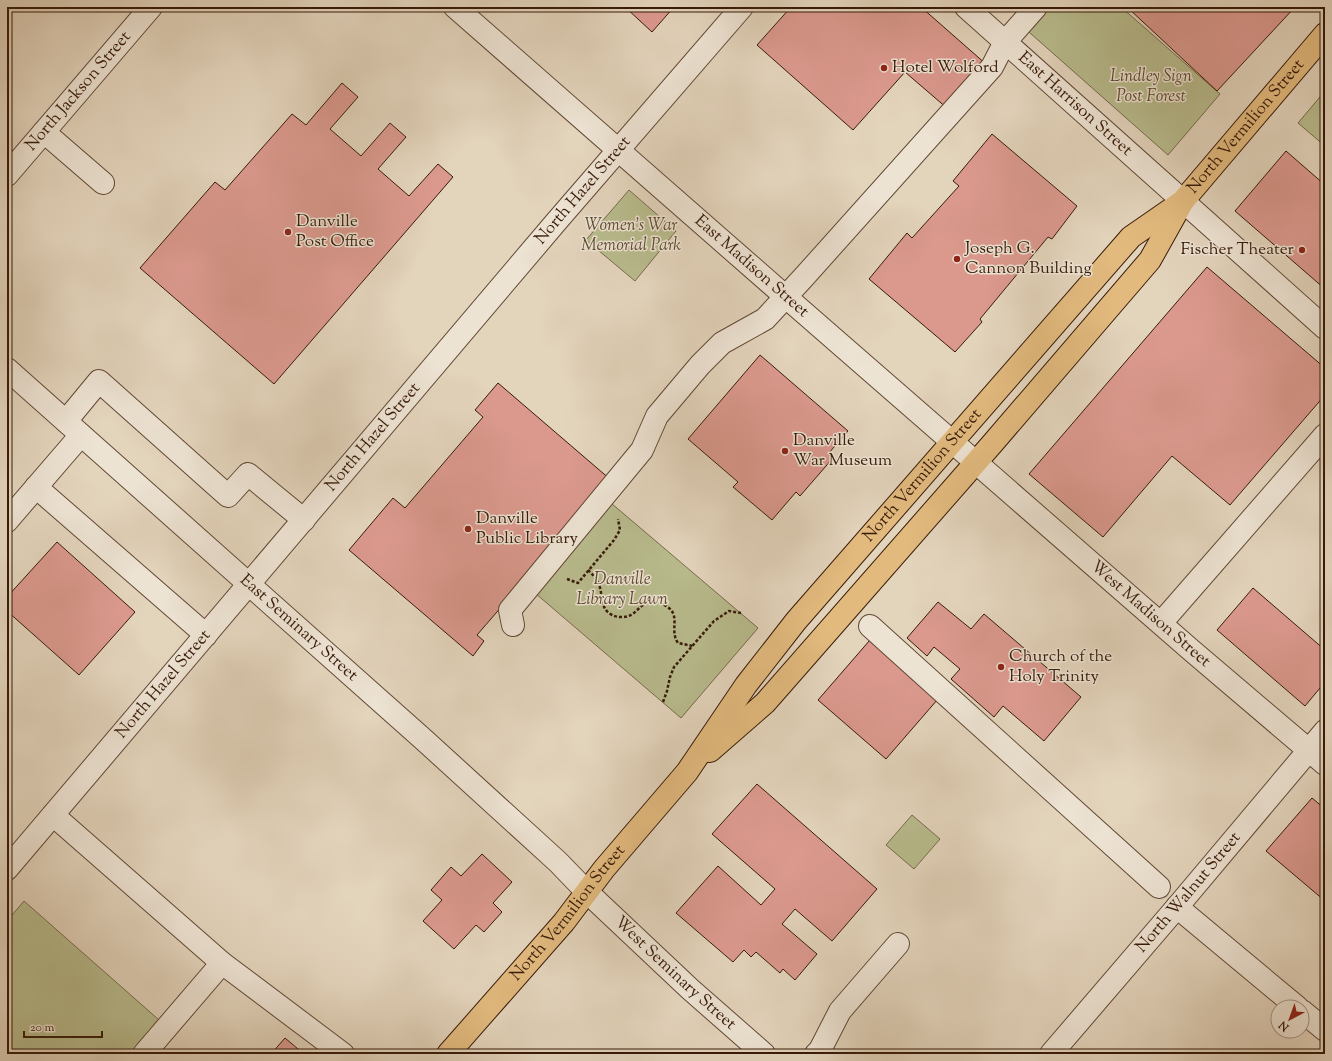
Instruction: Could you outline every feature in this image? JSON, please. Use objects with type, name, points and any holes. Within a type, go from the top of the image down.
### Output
[{"type":"main road","name":"North Vermilion Street","points":[[687,772],[765,703],[976,462],[1150,260],[1183,201],[1325,34]]},
{"type":"main road","name":"North Vermilion Street","points":[[448,1054],[564,922],[586,891],[687,772],[746,685],[796,621],[953,443],[1131,237],[1183,201]]},
{"type":"street","name":"North Jackson Street","points":[[7,175],[150,7]]},
{"type":"street","name":"East Madison Street","points":[[455,7],[618,151],[976,462]]},
{"type":"street","name":"North Hazel Street","points":[[7,869],[742,7]]},
{"type":"street","name":"East Harrison Street","points":[[966,7],[1325,328]]},
{"type":"street","points":[[513,625],[510,610],[642,450],[657,416],[700,365],[722,343],[766,319],[992,67],[1005,42],[1036,7]]},
{"type":"street","points":[[44,132],[103,183]]},
{"type":"street","name":"East Seminary Street","points":[[7,369],[248,585],[423,739],[558,862],[586,891]]},
{"type":"street","points":[[7,520],[36,487],[74,428],[99,381],[228,496],[248,474],[304,520]]},
{"type":"street","points":[[1161,624],[1325,435]]},
{"type":"street","name":"West Madison Street","points":[[976,462],[1161,624],[1325,764]]},
{"type":"street","points":[[36,487],[206,635]]},
{"type":"street","points":[[870,626],[1159,887]]},
{"type":"street","name":"North Walnut Street","points":[[1051,1054],[1177,907],[1325,730]]},
{"type":"street","points":[[53,815],[222,963],[343,1054]]},
{"type":"street","name":"West Seminary Street","points":[[586,891],[690,989],[764,1054]]},
{"type":"street","points":[[1177,907],[1287,999]]},
{"type":"street","points":[[816,1054],[820,1050],[840,1011],[898,944]]},
{"type":"street","points":[[144,1054],[222,963]]},
{"type":"street","points":[[1310,1018],[1325,1030]]},
{"type":"path","points":[[564,577],[569,581],[578,583],[614,540],[620,530],[619,520],[608,492]]},
{"type":"path","points":[[588,570],[598,581],[605,610],[611,615],[626,617],[634,614],[641,606],[649,602],[660,603],[673,611],[675,619],[674,637],[678,643],[693,646]]},
{"type":"path","points":[[663,702],[674,668],[714,621],[729,611],[741,613]]},
{"type":"green space","name":"Lindley Sign Post Forest","points":[[1036,7],[1121,7],[1220,94],[1168,155],[1021,25]]},
{"type":"green space","points":[[1325,91],[1325,146],[1298,123]]},
{"type":"green space","name":"Women's War Memorial Park","points":[[629,190],[676,231],[635,281],[586,240]]},
{"type":"green space","name":"Danville Library Lawn","points":[[611,503],[758,628],[681,718],[535,593]]},
{"type":"green space","points":[[912,815],[940,839],[914,869],[886,845]]},
{"type":"green space","points":[[24,901],[167,1027],[144,1054],[7,1054],[7,921]]},
{"type":"building","points":[[625,7],[674,7],[652,32]]},
{"type":"building","name":"Hotel Wolford","points":[[791,7],[921,7],[987,65],[948,109],[905,72],[853,130],[757,45]]},
{"type":"building","points":[[1127,7],[1295,7],[1217,91]]},
{"type":"building","name":"Danville Post Office","points":[[342,83],[358,97],[330,129],[361,156],[390,123],[406,137],[378,169],[409,196],[438,164],[453,177],[274,384],[140,268],[215,182],[225,190],[292,114],[306,125]]},
{"type":"building","name":"Joseph G. Cannon Building","points":[[992,134],[1077,206],[1052,239],[1048,237],[980,319],[982,322],[955,352],[869,279],[907,233],[912,238],[959,186],[953,181]]},
{"type":"building","name":"Fischer Theater","points":[[1286,151],[1325,185],[1325,289],[1235,211]]},
{"type":"building","points":[[1207,267],[1325,368],[1325,395],[1230,505],[1172,456],[1103,537],[1029,474]]},
{"type":"building","points":[[760,355],[848,431],[828,454],[833,458],[800,496],[796,492],[772,520],[733,487],[738,482],[688,439]]},
{"type":"building","name":"Danville Public Library","points":[[498,383],[611,480],[477,635],[484,641],[473,656],[349,550],[393,498],[405,508],[483,417],[475,410]]},
{"type":"building","points":[[57,542],[135,612],[79,675],[7,611],[7,597]]},
{"type":"building","points":[[1253,588],[1325,650],[1325,682],[1305,706],[1217,630]]},
{"type":"building","points":[[938,602],[971,629],[984,614],[1081,697],[1044,741],[1003,706],[994,717],[951,679],[960,669],[934,647],[927,656],[907,638]]},
{"type":"building","points":[[870,640],[938,699],[886,759],[818,700]]},
{"type":"building","points":[[757,784],[877,889],[832,941],[795,909],[782,924],[817,954],[795,980],[783,969],[780,973],[756,952],[751,957],[744,950],[733,962],[676,913],[718,866],[761,905],[775,889],[712,834]]},
{"type":"building","points":[[1312,798],[1325,809],[1325,901],[1266,851]]},
{"type":"building","points":[[482,854],[512,882],[493,903],[502,912],[484,932],[476,925],[454,949],[423,921],[442,900],[431,890],[451,867],[461,876]]},
{"type":"building","points":[[285,1038],[304,1054],[271,1054]]},
{"type":"place","name":"Hotel Wolford","points":[[884,68]]},
{"type":"place","name":"Danville Post Office","points":[[288,232]]},
{"type":"place","name":"Fischer Theater","points":[[1302,250]]},
{"type":"place","name":"Joseph G. Cannon Building","points":[[957,259]]},
{"type":"place","name":"Danville War Museum","points":[[785,451]]},
{"type":"place","name":"Danville Public Library","points":[[468,529]]},
{"type":"place","name":"Church of the Holy Trinity","points":[[1001,667]]}]
